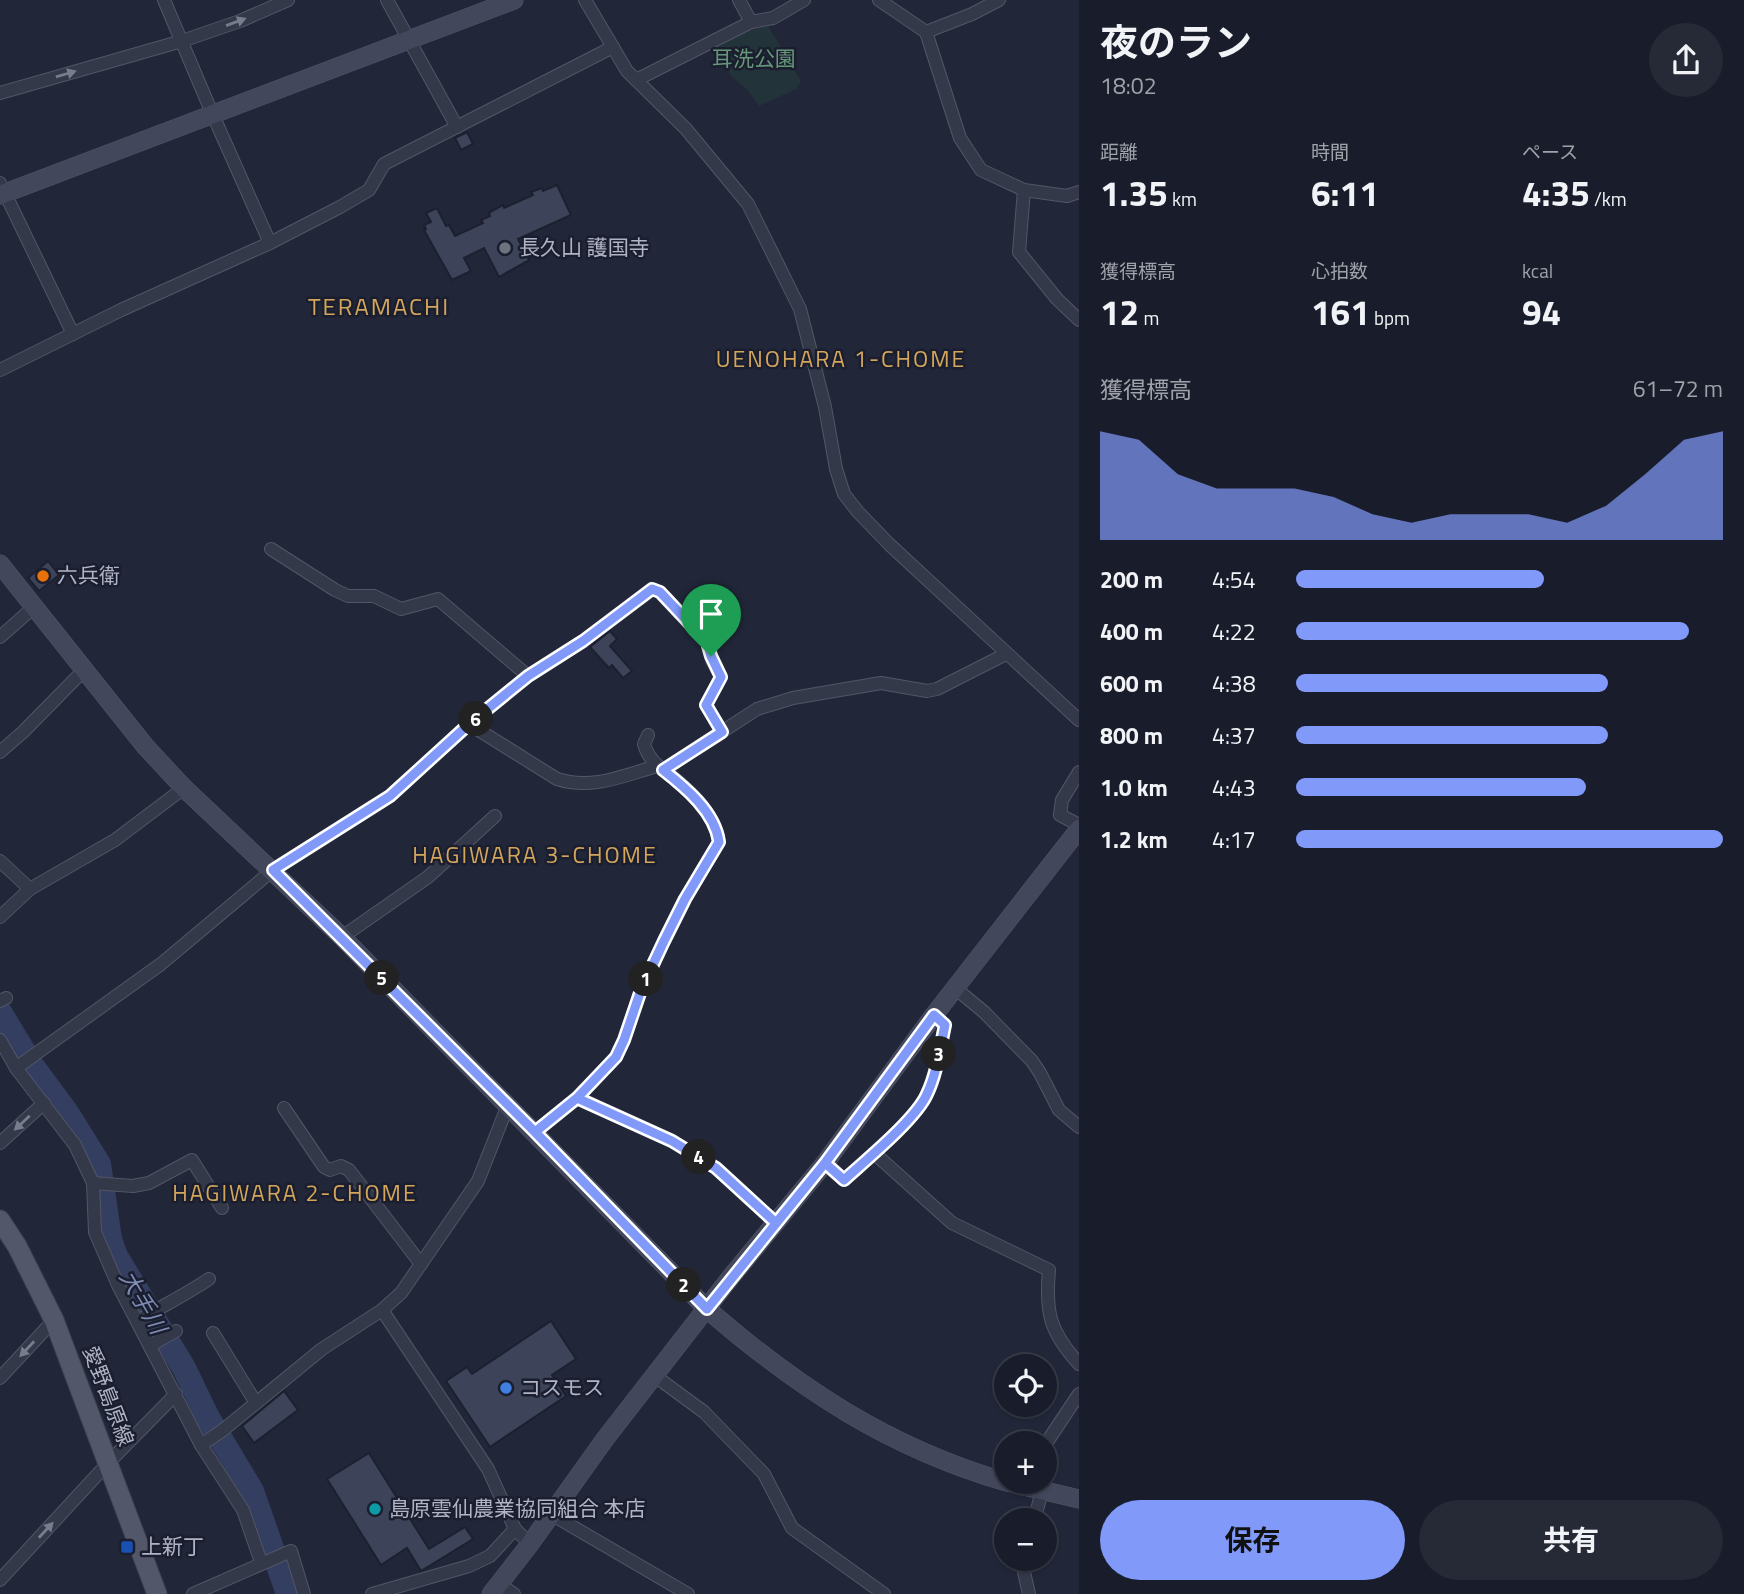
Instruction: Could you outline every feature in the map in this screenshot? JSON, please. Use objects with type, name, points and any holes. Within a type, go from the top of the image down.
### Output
[{"type":"main road","name":"愛野島原線","points":[[0,1220],[17,1247],[54,1320],[157,1594]]},
{"type":"street","points":[[164,0],[270,243]]},
{"type":"street","points":[[0,93],[182,41],[240,21],[288,0]]},
{"type":"street","points":[[387,0],[457,127]]},
{"type":"street","points":[[73,334],[2,190],[514,0]]},
{"type":"street","points":[[585,0],[627,71],[686,129],[748,204],[800,309],[844,494],[890,545],[1079,720]]},
{"type":"street","points":[[739,0],[751,22]]},
{"type":"street","points":[[636,80],[751,22],[773,18],[804,0]]},
{"type":"street","points":[[879,0],[926,32],[960,138],[981,170],[1024,190],[1067,196],[1079,192]]},
{"type":"street","points":[[926,32],[999,0]]},
{"type":"street","points":[[0,370],[270,243],[340,207],[369,190],[384,164],[613,47]]},
{"type":"street","points":[[1024,190],[1019,252],[1057,299],[1079,320]]},
{"type":"street","points":[[271,549],[348,596],[374,596],[401,609],[438,599],[528,676]]},
{"type":"street","points":[[0,564],[145,746],[184,788],[342,937],[707,1309],[755,1351],[854,1419],[947,1463],[994,1478]]},
{"type":"street","points":[[18,1067],[161,964],[273,870],[390,796],[469,724],[528,676],[583,641],[655,589],[709,645],[712,660],[721,677],[706,705],[722,732]]},
{"type":"street","points":[[0,637],[34,607]]},
{"type":"street","points":[[469,724],[557,779],[570,783],[596,783],[660,768],[757,709],[793,698],[881,683],[927,691],[1006,654]]},
{"type":"street","points":[[0,752],[84,670]]},
{"type":"street","points":[[535,1132],[577,1098],[616,1057],[641,990],[685,899],[719,842],[718,833],[707,813],[646,751],[648,735]]},
{"type":"street","points":[[501,1591],[551,1514],[655,1376],[825,1163],[934,1015],[1079,827],[1060,815],[1062,800],[1079,772]]},
{"type":"street","points":[[0,916],[30,889],[115,840],[184,788]]},
{"type":"street","points":[[342,937],[428,877],[495,816]]},
{"type":"street","points":[[0,861],[30,889]]},
{"type":"street","points":[[955,989],[984,1012],[1032,1061],[1059,1110],[1079,1127]]},
{"type":"street","points":[[825,1163],[844,1180],[914,1112],[933,1080],[945,1025],[934,1015]]},
{"type":"street","points":[[0,1040],[75,1145],[94,1183],[95,1232],[118,1285],[141,1319],[176,1394],[243,1510],[264,1561]]},
{"type":"street","points":[[577,1098],[672,1141],[716,1168],[776,1223]]},
{"type":"street","points":[[0,1143],[44,1103]]},
{"type":"street","points":[[203,1444],[322,1349],[382,1310],[401,1293],[478,1181],[508,1105]]},
{"type":"street","points":[[284,1108],[324,1167],[330,1170],[341,1166],[349,1170],[421,1264]]},
{"type":"street","points":[[874,1153],[952,1223],[1049,1270],[1047,1292],[1052,1326],[1060,1344],[1079,1364]]},
{"type":"street","points":[[94,1183],[115,1186],[149,1183],[192,1160],[222,1208]]},
{"type":"street","points":[[141,1319],[169,1302],[176,1301],[209,1279]]},
{"type":"street","points":[[382,1310],[488,1469],[515,1529],[530,1544]]},
{"type":"street","points":[[0,1378],[54,1320]]},
{"type":"street","points":[[153,1343],[175,1332]]},
{"type":"street","points":[[213,1333],[256,1403]]},
{"type":"street","points":[[655,1376],[704,1412],[764,1474],[792,1528],[884,1594]]},
{"type":"street","points":[[0,1580],[176,1394]]},
{"type":"street","points":[[1054,1431],[1079,1394]]},
{"type":"street","points":[[1057,1493],[1079,1499]]},
{"type":"street","points":[[551,1514],[688,1594]]},
{"type":"street","points":[[372,1594],[469,1566],[490,1556],[515,1529]]},
{"type":"street","points":[[193,1594],[291,1551],[304,1594]]},
{"type":"street","points":[[1024,1571],[1029,1594]]},
{"type":"green space","name":"耳洗公園","points":[[768,26],[801,81],[796,89],[759,106],[749,91],[731,76],[717,48],[744,31]]},
{"type":"building","points":[[467,132],[473,144],[461,150],[455,138]]},
{"type":"building","points":[[557,185],[571,215],[518,239],[529,260],[499,277],[484,248],[464,258],[471,271],[452,280],[424,230],[424,225],[431,222],[426,213],[437,208],[446,226],[449,225],[455,236],[483,223],[481,220],[503,205],[504,208],[533,195],[531,192],[542,188],[543,191]]},
{"type":"building","name":"六兵衛","points":[[48,561],[59,575],[39,591],[28,578]]},
{"type":"building","points":[[610,631],[617,639],[610,646],[632,671],[623,678],[612,665],[609,668],[590,647]]},
{"type":"building","name":"コスモス","points":[[551,1321],[576,1359],[552,1375],[566,1396],[490,1447],[446,1381],[467,1367],[472,1374]]},
{"type":"building","points":[[284,1391],[298,1410],[254,1443],[242,1426]]},
{"type":"building","name":"島原雲仙農業協同組合 本店","points":[[369,1453],[429,1549],[465,1527],[473,1539],[421,1571],[407,1548],[381,1565],[327,1479]]},
{"type":"waterway","name":"大手川","points":[[0,1012],[32,1065],[68,1114],[99,1164],[110,1239],[116,1256],[184,1368],[207,1416],[252,1491],[288,1594]]},
{"type":"place","name":"長久山 護国寺","points":[[505,248]]},
{"type":"place","name":"六兵衛","points":[[43,576]]},
{"type":"place","name":"コスモス","points":[[506,1388]]},
{"type":"place","name":"島原雲仙農業協同組合 本店","points":[[375,1509]]},
{"type":"place","name":"上新丁","points":[[127,1547]]},
{"type":"district","name":"TERAMACHI","points":[[379,307]]},
{"type":"district","name":"UENOHARA 1-CHOME","points":[[841,359]]},
{"type":"district","name":"HAGIWARA 3-CHOME","points":[[535,855]]},
{"type":"district","name":"HAGIWARA 2-CHOME","points":[[295,1193]]},
{"type":"route","points":[[711,656],[707,642],[660,592],[652,589],[583,641],[528,676],[469,724],[390,796],[273,870],[535,1132],[577,1098],[672,1141],[716,1168],[776,1223],[825,1163],[934,1015],[945,1025],[933,1080],[923,1102],[844,1180],[825,1163],[707,1309],[535,1132],[577,1098],[616,1057],[641,990],[664,941],[719,842],[714,822],[707,813],[680,783],[663,770],[722,732],[706,705],[721,677],[711,656]]}]
